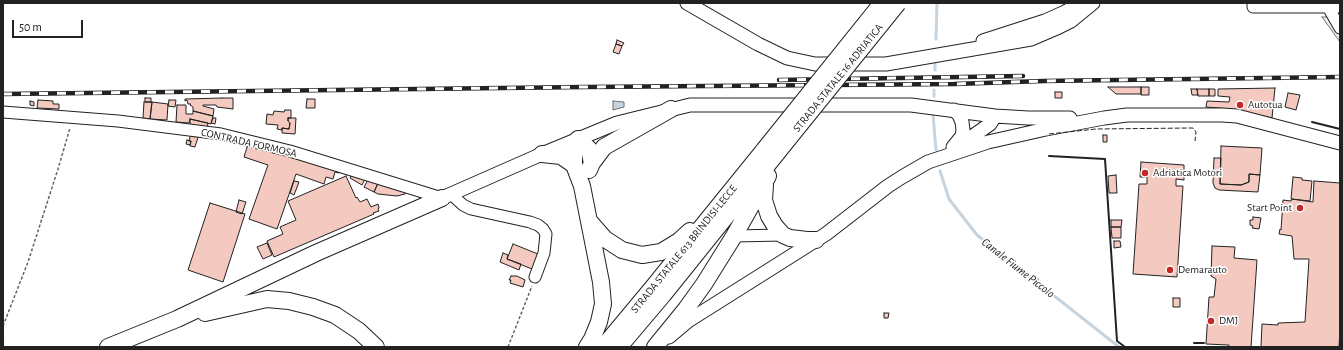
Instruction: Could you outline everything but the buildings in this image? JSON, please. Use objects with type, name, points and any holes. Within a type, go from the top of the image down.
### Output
[{"type":"highway","name":"STRADA STATALE 16 ADRIATICA","points":[[771,152],[882,3]]},
{"type":"highway","name":"STRADA STATALE 16 ADRIATICA","points":[[771,152],[898,3]]},
{"type":"highway","points":[[582,186],[592,163],[604,147],[671,109]]},
{"type":"highway","points":[[587,347],[599,322],[603,304],[601,282],[590,222],[582,186],[574,165],[574,152],[578,139],[589,149],[592,163]]},
{"type":"highway","points":[[771,152],[765,182],[764,200],[768,216],[774,226],[783,235],[797,240],[816,240]]},
{"type":"highway","name":"STRADA STATALE 613 BRINDISI-LECCE","points":[[603,347],[724,200],[771,152]]},
{"type":"highway","name":"STRADA STATALE 613 BRINDISI-LECCE","points":[[620,347],[663,295],[771,152]]},
{"type":"highway","points":[[542,154],[561,156],[574,165]]},
{"type":"highway","points":[[656,347],[708,278],[765,182]]},
{"type":"highway","points":[[108,347],[177,319],[316,253],[447,196]]},
{"type":"highway","points":[[590,222],[605,239],[622,250],[642,255],[661,252],[679,241],[724,200]]},
{"type":"highway","points":[[177,319],[267,299],[289,301],[313,307],[335,315],[359,331],[376,347]]},
{"type":"main road","points":[[687,3],[758,44],[787,58],[815,64],[886,64],[1031,39],[1071,21],[1093,3]]},
{"type":"main road","points":[[922,58],[1032,26],[1082,3]]},
{"type":"main road","points":[[447,196],[617,123],[690,105],[911,105],[995,116],[1028,118],[1104,118]]},
{"type":"main road","points":[[941,158],[962,136],[962,122],[959,115],[954,110]]},
{"type":"main road","points":[[656,347],[688,321],[839,225],[888,186],[915,169],[941,158],[988,142],[1046,128],[1127,115],[1222,115],[1237,116],[1340,143]]},
{"type":"main road","points":[[988,142],[999,135],[1002,127],[1000,120],[995,116]]},
{"type":"main road","points":[[941,158],[990,124],[995,116]]},
{"type":"street","points":[[1253,3],[1253,7],[1308,5],[1328,5],[1340,7]]},
{"type":"street","points":[[1328,5],[1340,28]]},
{"type":"street","name":"CONTRADA FORMOSA","points":[[3,112],[118,121],[221,134],[290,151],[447,196]]},
{"type":"street","points":[[447,196],[471,209],[530,222],[543,229],[546,234],[544,253],[535,277]]},
{"type":"street","points":[[734,236],[783,235]]},
{"type":"street","points":[[626,347],[663,295]]},
{"type":"path","points":[[3,326],[30,255],[58,169],[72,118]]},
{"type":"path","points":[[508,347],[535,277]]},
{"type":"path","points":[[3,339],[4,344]]},
{"type":"shaded area","points":[[1322,17],[1340,17],[1340,42]]},
{"type":"shaded area","points":[[613,101],[624,102],[624,107],[613,110]]},
{"type":"waterway","name":"Canale Fiume Piccolo","points":[[936,39],[937,3]]},
{"type":"waterway","name":"Canale Fiume Piccolo","points":[[935,63],[935,70]]},
{"type":"waterway","name":"Canale Fiume Piccolo","points":[[934,90],[934,96]]},
{"type":"waterway","name":"Canale Fiume Piccolo","points":[[933,114],[936,150]]},
{"type":"waterway","name":"Canale Fiume Piccolo","points":[[940,171],[949,199],[977,235],[1119,347]]},
{"type":"railway","points":[[779,80],[1023,76]]},
{"type":"railway","points":[[3,94],[954,84],[1044,81],[1340,77]]},
{"type":"fence","points":[[1049,134],[1096,129],[1193,128],[1196,132],[1195,141]]},
{"type":"wall","points":[[1312,122],[1340,129]]},
{"type":"wall","points":[[1049,156],[1105,159],[1117,341],[1125,347]]},
{"type":"wall","points":[[1194,343],[1204,343]]},
{"type":"place","name":"Autotua","points":[[1240,105]]},
{"type":"place","name":"Adriatica Motori","points":[[1145,173]]},
{"type":"place","name":"Start Point","points":[[1300,208]]},
{"type":"place","name":"Demarauto","points":[[1170,270]]},
{"type":"place","name":"DMJ","points":[[1211,321]]}]
